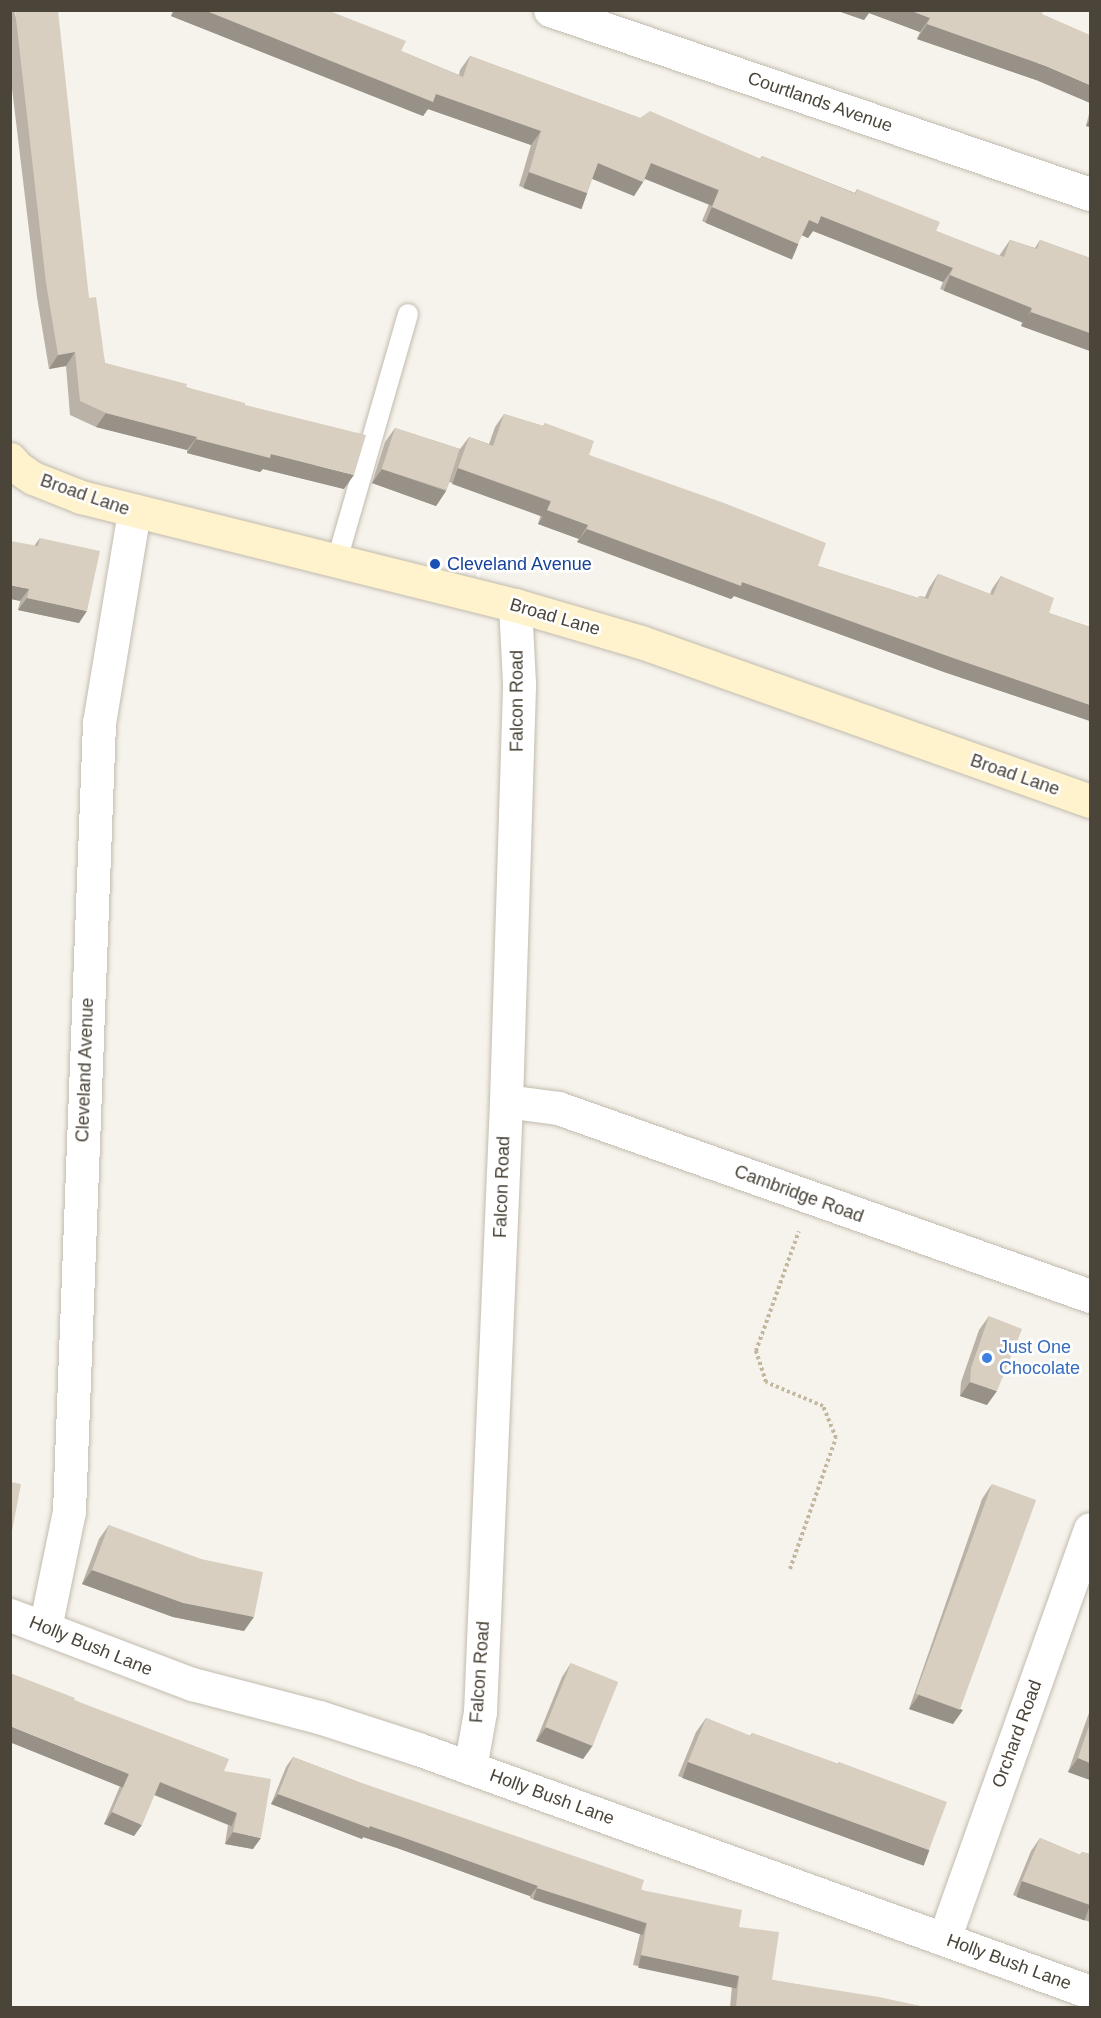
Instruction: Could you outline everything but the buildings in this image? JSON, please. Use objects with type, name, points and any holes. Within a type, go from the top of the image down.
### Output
[{"type":"street","name":"Courtlands Avenue","points":[[550,10],[1090,194]]},
{"type":"street","name":"Broad Lane","points":[[13,466],[55,487],[134,512],[515,605],[641,642],[1090,801]]},
{"type":"street","name":"Cleveland Avenue","points":[[45,1628],[69,1511],[99,723],[134,512]]},
{"type":"street","name":"Falcon Road","points":[[470,1768],[480,1712],[506,1101],[519,683],[515,605]]},
{"type":"street","name":"Cambridge Road","points":[[506,1101],[558,1108],[1090,1296]]},
{"type":"street","name":"Orchard Road","points":[[944,1939],[1090,1529]]},
{"type":"street","name":"Holly Bush Lane","points":[[10,1615],[183,1681],[348,1725],[1090,1992]]},
{"type":"lane","points":[[337,560],[408,314]]},
{"type":"path","points":[[790,1569],[836,1438],[823,1406],[766,1382],[756,1351],[811,1199]]},
{"type":"place","name":"Cleveland Avenue","points":[[435,564]]},
{"type":"place","name":"Just One Chocolate","points":[[987,1358]]}]
